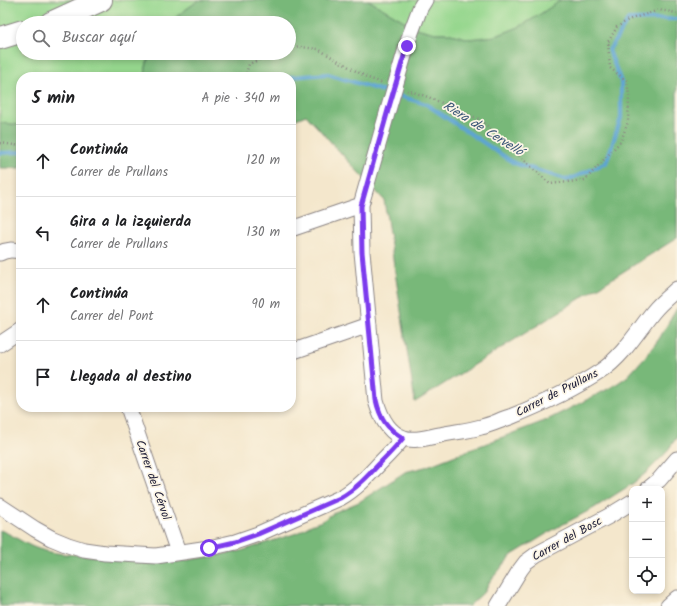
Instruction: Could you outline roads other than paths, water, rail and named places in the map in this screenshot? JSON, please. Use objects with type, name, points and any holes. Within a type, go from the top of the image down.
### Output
[{"type":"highway","points":[[66,16],[101,0]]},
{"type":"highway","points":[[0,38],[16,33]]},
{"type":"street","points":[[0,506],[35,529],[68,545],[84,550],[105,553],[156,556],[209,548],[235,542],[258,534],[340,498],[349,493],[365,479],[396,447],[403,438],[390,428],[382,417],[378,410],[376,400],[362,252],[361,206],[410,35],[420,8],[425,0]]},
{"type":"street","points":[[296,227],[361,206]]},
{"type":"street","points":[[0,253],[11,249],[16,250]]},
{"type":"street","name":"Carrer de Prullans","points":[[403,438],[416,439],[482,427],[528,409],[572,388],[601,371],[613,361],[630,342],[654,310],[677,289]]},
{"type":"street","points":[[296,350],[369,326]]},
{"type":"street","points":[[0,344],[16,333]]},
{"type":"street","name":"Carrer del Cérvol","points":[[131,412],[178,552]]},
{"type":"street","points":[[652,486],[659,480],[677,459]]},
{"type":"street","name":"Carrer del Bosc","points":[[498,606],[526,562],[537,554],[619,511],[629,504]]},
{"type":"street","points":[[668,606],[677,598]]},
{"type":"waterway","name":"Riera de Cervelló","points":[[396,95],[426,104],[514,163],[568,180],[606,163],[621,118],[621,82],[609,50],[628,20],[677,19]]},
{"type":"waterway","name":"Riera de Cervelló","points":[[296,77],[328,74],[389,93]]},
{"type":"waterway","name":"Riera de Cervelló","points":[[0,153],[16,152]]}]
